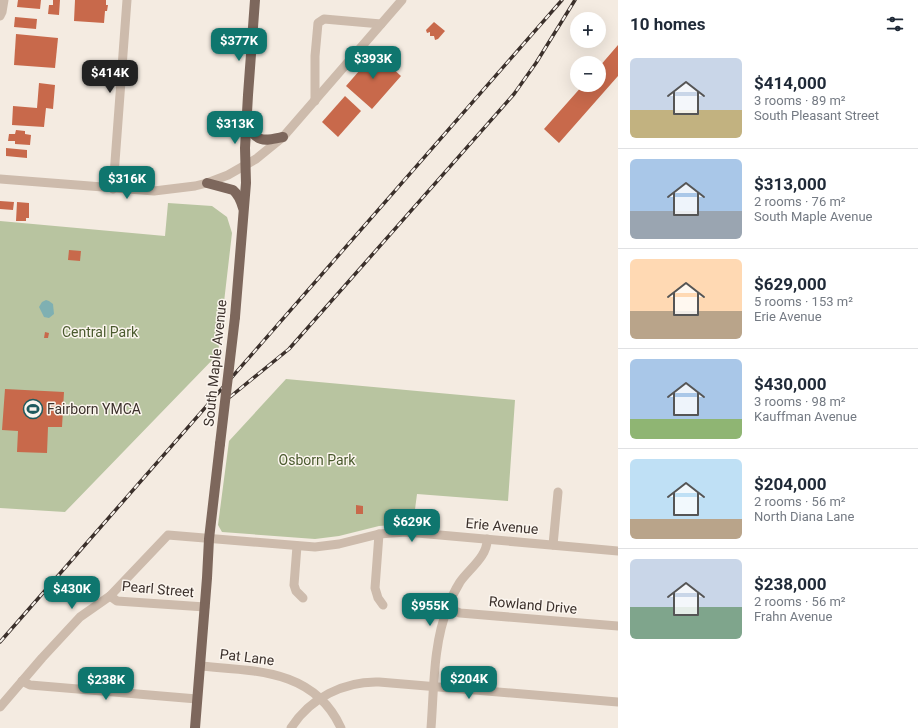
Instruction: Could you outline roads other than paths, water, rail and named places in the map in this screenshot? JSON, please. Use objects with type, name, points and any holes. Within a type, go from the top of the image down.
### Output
[{"type":"main road","name":"South Maple Avenue","points":[[195,728],[209,539],[235,316],[244,209],[246,183],[246,125],[255,0]]},
{"type":"main road","points":[[246,125],[252,134],[259,139],[268,140],[283,136]]},
{"type":"main road","points":[[207,183],[228,188],[236,192],[244,209]]},
{"type":"street","points":[[0,16],[4,0]]},
{"type":"street","points":[[113,189],[127,0]]},
{"type":"street","points":[[0,179],[154,191],[177,189],[207,183],[246,166],[256,160],[283,136],[402,0]]},
{"type":"street","points":[[315,101],[315,56],[318,23],[324,19],[381,24]]},
{"type":"street","points":[[553,545],[558,492]]},
{"type":"street","name":"Erie Avenue","points":[[110,596],[168,535],[297,546],[324,546],[339,544],[379,534],[406,532],[618,551]]},
{"type":"street","points":[[379,534],[375,588],[378,598],[383,605]]},
{"type":"street","points":[[431,728],[437,646],[441,627],[447,608],[460,583],[484,552],[487,546],[487,539]]},
{"type":"street","points":[[297,546],[294,585],[296,591],[303,598]]},
{"type":"street","points":[[0,707],[80,617],[110,596]]},
{"type":"street","name":"Pearl Street","points":[[110,596],[117,601],[205,607]]},
{"type":"street","name":"Rowland Drive","points":[[447,608],[460,613],[618,626]]},
{"type":"street","name":"Pat Lane","points":[[200,666],[276,674],[299,684],[319,699],[330,710],[341,728]]},
{"type":"street","points":[[22,681],[30,685],[197,699]]},
{"type":"street","points":[[291,728],[305,710],[319,699],[341,687],[364,682],[434,686],[618,702]]},
{"type":"water","points":[[46,300],[53,304],[54,314],[49,318],[44,317],[39,307],[42,302]]},
{"type":"railway","points":[[0,642],[562,0]]},
{"type":"railway","points":[[230,397],[289,349],[514,94],[536,63],[575,0]]},
{"type":"place","name":"Fairborn YMCA","points":[[33,409]]},
{"type":"park label","name":"Central Park","points":[[100,332]]},
{"type":"park label","name":"Osborn Park","points":[[317,460]]}]
